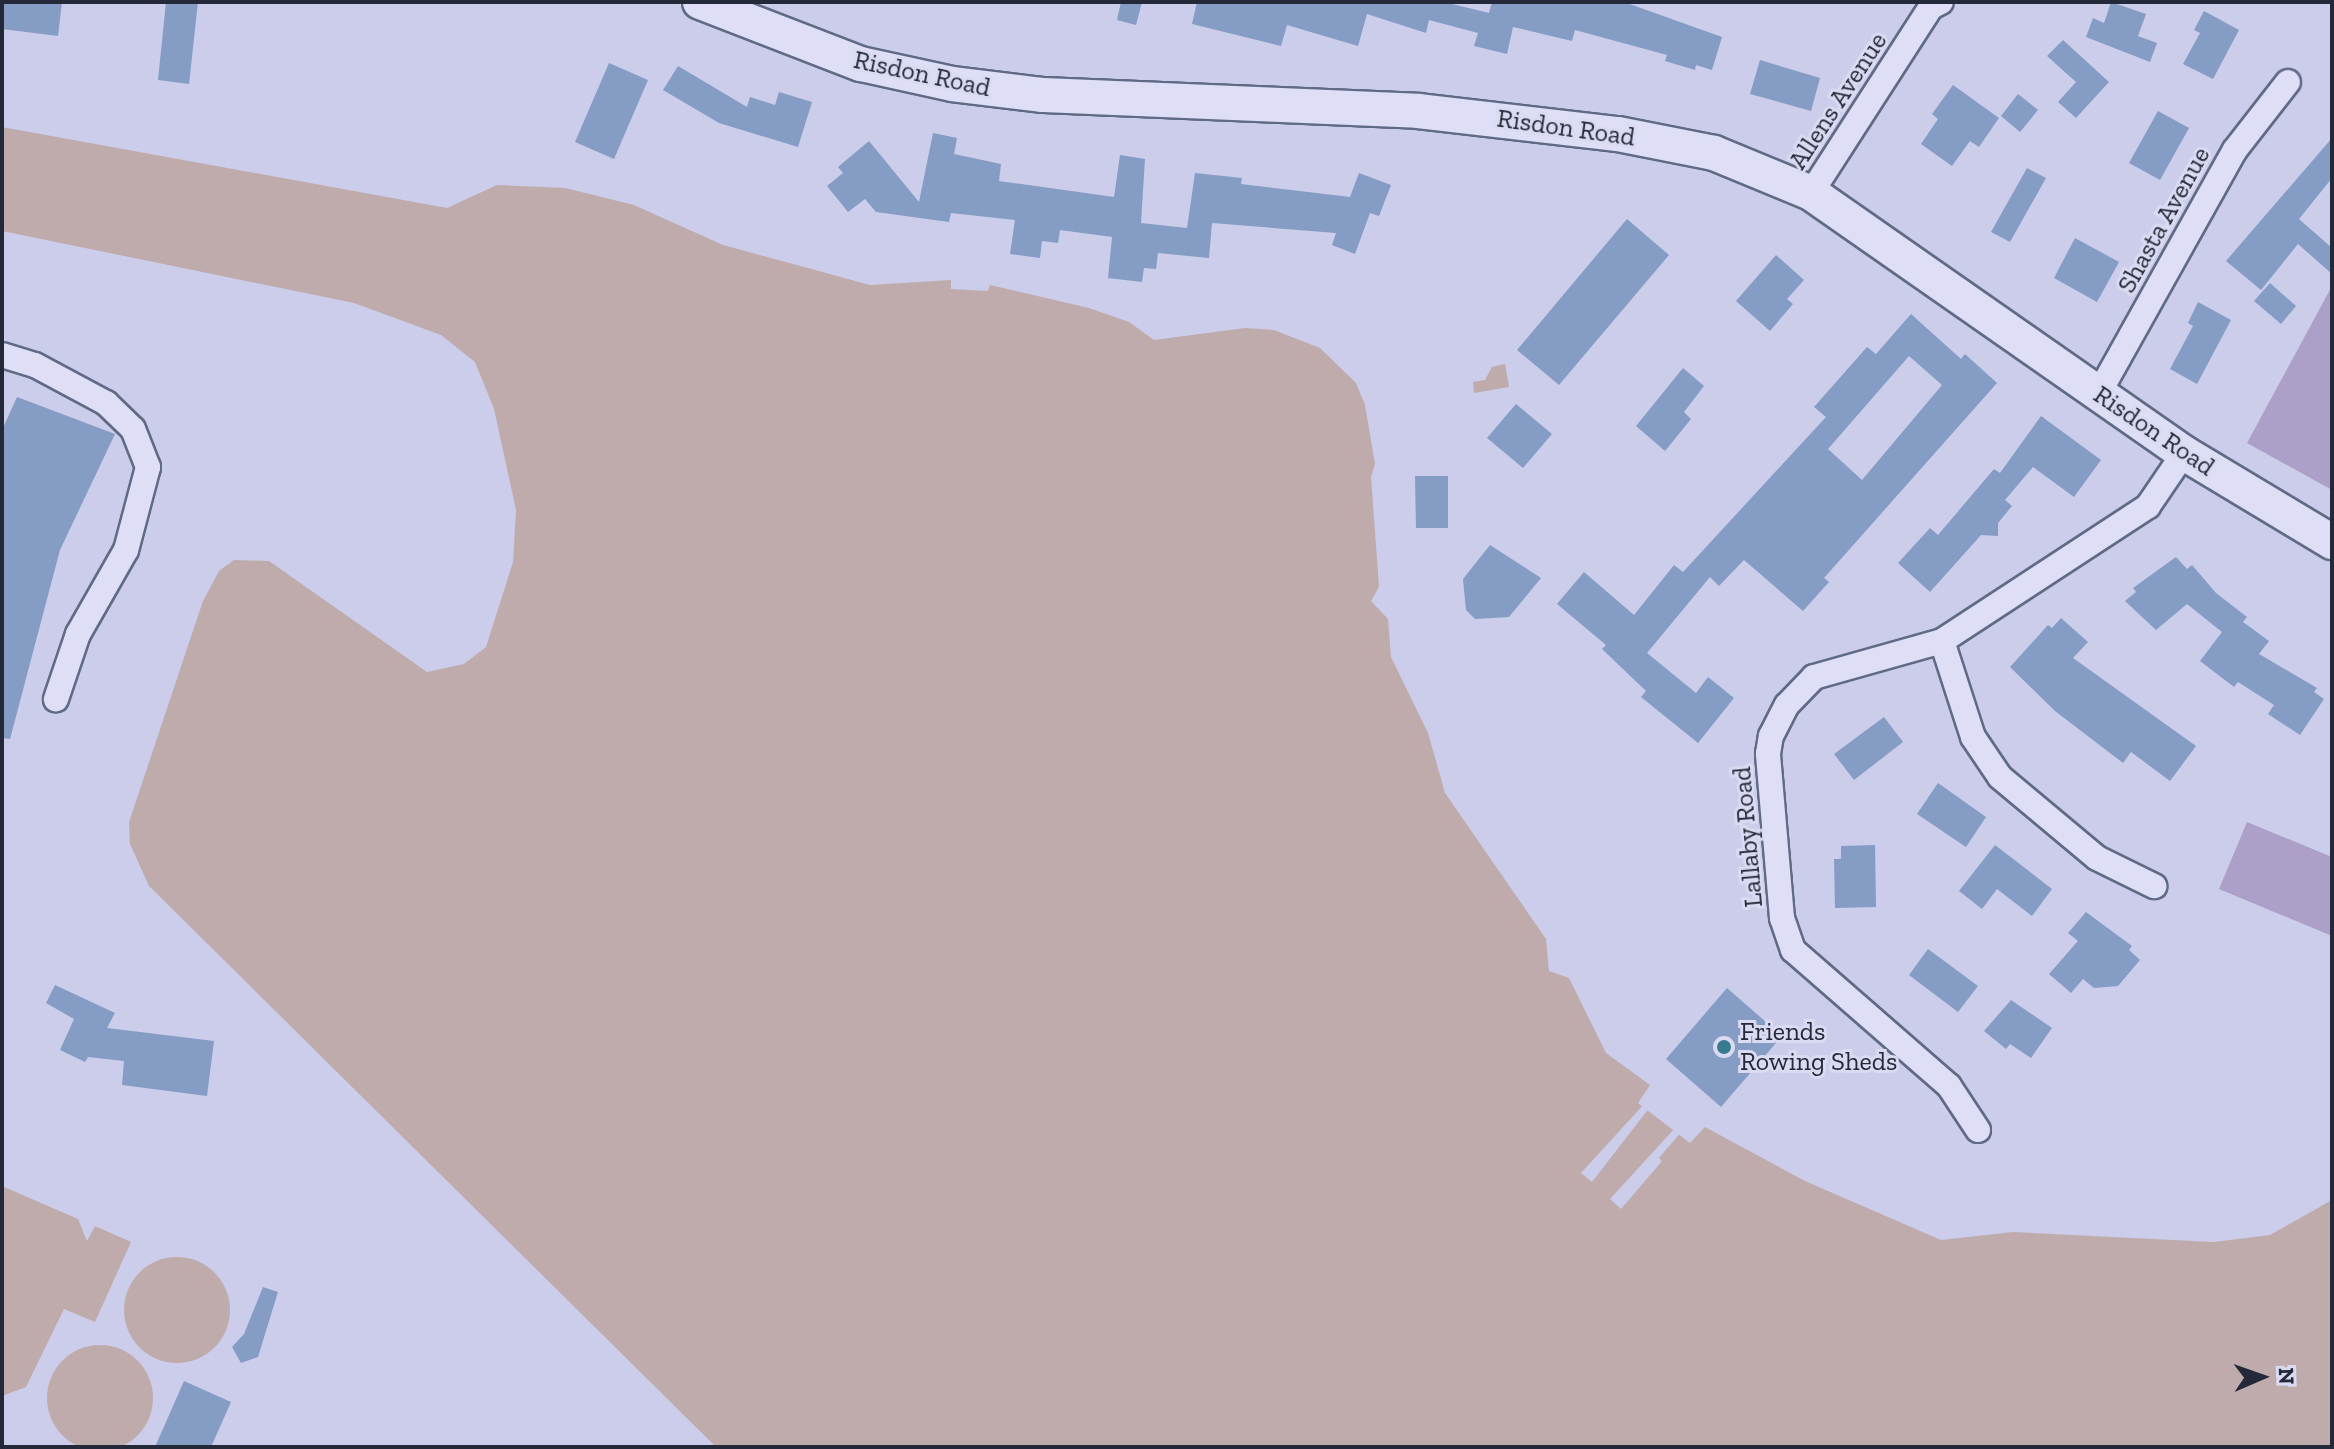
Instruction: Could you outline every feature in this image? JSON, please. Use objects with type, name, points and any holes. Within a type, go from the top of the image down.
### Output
[{"type":"street","name":"Risdon Road","points":[[700,2],[861,64],[952,84],[1093,98],[1418,111],[1565,127],[1714,153],[1811,193],[2184,453],[2332,542]]},
{"type":"street","name":"Allens Avenue","points":[[1811,193],[1931,7],[1941,2]]},
{"type":"street","name":"Shasta Avenue","points":[[2099,393],[2235,150],[2288,82]]},
{"type":"street","points":[[2,355],[35,365],[106,403],[133,429],[148,467],[126,550],[78,634],[56,699]]},
{"type":"street","name":"Lallaby Road","points":[[1978,1130],[1949,1086],[1793,950],[1782,918],[1768,754],[1777,721],[1814,677],[1942,641],[2148,506],[2184,453]]},
{"type":"street","points":[[1942,641],[1973,737],[2000,777],[2097,858],[2154,886]]},
{"type":"shaded area","points":[[2,127],[447,208],[497,185],[565,188],[634,205],[723,245],[870,285],[951,280],[951,289],[988,291],[990,285],[1089,308],[1129,322],[1154,340],[1245,328],[1274,330],[1320,348],[1356,383],[1365,405],[1375,464],[1371,477],[1379,587],[1371,601],[1388,619],[1391,657],[1428,733],[1445,793],[1546,939],[1549,971],[1569,978],[1606,1053],[1650,1085],[1638,1103],[1690,1143],[1705,1127],[1805,1181],[1941,1240],[2013,1232],[2214,1242],[2270,1235],[2332,1200],[2332,1447],[716,1447],[149,886],[130,844],[129,822],[203,601],[219,571],[234,560],[269,561],[427,672],[464,664],[486,647],[513,562],[516,510],[494,409],[475,362],[441,335],[354,303],[2,231]]},
{"type":"shaded area","points":[[2332,286],[2332,490],[2247,443]]},
{"type":"shaded area","points":[[1505,364],[1509,387],[1474,393],[1473,382],[1485,380],[1492,367]]},
{"type":"shaded area","points":[[2247,822],[2332,857],[2332,936],[2219,889]]},
{"type":"shaded area","points":[[2,1186],[78,1219],[87,1241],[95,1226],[131,1242],[95,1322],[64,1309],[26,1387],[2,1396]]},
{"type":"shaded area","points":[[177,1257],[197,1261],[214,1273],[226,1290],[230,1310],[226,1330],[214,1347],[197,1359],[177,1363],[157,1359],[140,1347],[128,1330],[124,1310],[128,1290],[140,1273],[157,1261]]},
{"type":"shaded area","points":[[100,1345],[120,1349],[137,1361],[149,1378],[153,1398],[149,1418],[137,1435],[120,1447],[100,1451],[80,1447],[63,1435],[51,1418],[47,1398],[51,1378],[63,1361],[80,1349]]},
{"type":"pier","points":[[1645,1103],[1650,1107],[1592,1182],[1581,1173]]},
{"type":"pier","points":[[1676,1127],[1682,1131],[1659,1158],[1662,1161],[1621,1209],[1610,1199]]},
{"type":"building","points":[[4,2],[62,2],[58,36],[2,29]]},
{"type":"building","points":[[166,2],[198,2],[189,84],[158,80]]},
{"type":"building","points":[[1121,2],[1142,2],[1136,25],[1117,20]]},
{"type":"building","points":[[1197,2],[1444,2],[1489,13],[1492,2],[1624,2],[1722,37],[1712,70],[1696,65],[1695,70],[1665,61],[1667,55],[1575,30],[1572,41],[1513,27],[1507,54],[1474,46],[1478,33],[1429,20],[1426,33],[1367,14],[1358,46],[1287,25],[1281,46],[1192,24]]},
{"type":"building","points":[[2111,2],[2146,14],[2138,36],[2157,43],[2150,62],[2086,37],[2093,18],[2104,23]]},
{"type":"building","points":[[2204,11],[2239,30],[2213,79],[2183,64],[2200,33],[2194,30]]},
{"type":"building","points":[[2063,40],[2109,82],[2076,118],[2058,102],[2076,82],[2047,56]]},
{"type":"building","points":[[1760,60],[1820,78],[1811,111],[1750,94]]},
{"type":"building","points":[[609,63],[648,80],[614,159],[575,142]]},
{"type":"building","points":[[678,66],[747,107],[750,97],[775,105],[779,92],[812,102],[798,147],[719,123],[663,90]]},
{"type":"building","points":[[1953,85],[1999,118],[1979,147],[1970,141],[1952,166],[1921,144],[1938,119],[1932,114]]},
{"type":"building","points":[[2018,94],[2038,110],[2020,132],[2001,116]]},
{"type":"building","points":[[2158,111],[2189,128],[2160,180],[2129,163]]},
{"type":"building","points":[[933,133],[957,138],[954,154],[1001,164],[999,181],[1114,197],[1120,155],[1145,159],[1141,223],[1187,228],[1195,173],[1242,178],[1241,184],[1350,197],[1359,173],[1391,185],[1379,216],[1370,213],[1355,254],[1332,245],[1336,233],[1212,223],[1209,258],[1158,253],[1156,269],[1144,268],[1142,282],[1108,278],[1112,237],[1060,230],[1058,243],[1042,241],[1040,258],[1010,254],[1015,220],[951,213],[949,222],[876,212],[865,199],[848,212],[827,186],[843,173],[838,167],[869,141],[919,202]]},
{"type":"building","points":[[2332,138],[2332,178],[2299,219],[2332,248],[2332,274],[2298,244],[2261,290],[2226,261]]},
{"type":"building","points":[[2027,168],[2046,178],[2010,242],[1991,232]]},
{"type":"building","points":[[1627,219],[1669,255],[1559,385],[1517,350]]},
{"type":"building","points":[[2075,238],[2119,262],[2097,302],[2054,278]]},
{"type":"building","points":[[1776,255],[1804,280],[1787,299],[1793,304],[1770,331],[1736,301]]},
{"type":"building","points":[[2270,283],[2296,306],[2281,324],[2254,301]]},
{"type":"building","points":[[2198,302],[2231,320],[2197,384],[2170,369],[2193,326],[2188,323]]},
{"type":"building","points":[[1911,314],[1961,359],[1965,354],[1997,383],[1824,578],[1829,582],[1803,611],[1744,560],[1719,586],[1710,577],[1647,653],[1696,693],[1708,677],[1734,698],[1698,743],[1641,697],[1646,691],[1602,649],[1606,645],[1557,604],[1584,572],[1634,615],[1674,565],[1683,572],[1826,417],[1814,407],[1867,347],[1876,354]],"holes":[[[1909,356],[1942,385],[1862,480],[1828,449]]]},
{"type":"building","points":[[1683,368],[1704,386],[1684,412],[1691,419],[1665,451],[1636,426]]},
{"type":"building","points":[[17,397],[115,434],[60,550],[10,739],[2,738],[2,430]]},
{"type":"building","points":[[1516,404],[1552,434],[1523,468],[1487,438]]},
{"type":"building","points":[[2041,416],[2101,460],[2074,497],[2033,467],[2005,500],[2012,506],[1998,523],[1998,536],[1981,535],[1930,592],[1898,563],[1930,528],[1938,535],[1994,469],[2000,473]]},
{"type":"building","points":[[1415,476],[1448,476],[1448,528],[1416,528]]},
{"type":"building","points":[[1490,545],[1541,578],[1509,617],[1475,619],[1466,610],[1463,579]]},
{"type":"building","points":[[2176,557],[2187,569],[2192,565],[2216,593],[2247,617],[2243,622],[2269,641],[2259,654],[2317,688],[2314,692],[2324,699],[2300,735],[2268,714],[2274,705],[2238,682],[2234,687],[2200,661],[2222,632],[2187,604],[2156,630],[2125,601],[2136,592],[2133,588]]},
{"type":"building","points":[[2061,618],[2088,642],[2073,658],[2196,746],[2170,781],[2131,752],[2123,763],[2055,711],[2010,667],[2048,625],[2052,628]]},
{"type":"building","points":[[1884,717],[1903,742],[1854,780],[1834,754]]},
{"type":"building","points":[[1938,783],[1986,817],[1966,847],[1917,814]]},
{"type":"building","points":[[1875,845],[1876,907],[1835,908],[1834,859],[1841,859],[1841,846]]},
{"type":"building","points":[[1995,845],[2052,889],[2032,916],[1997,889],[1982,909],[1959,891]]},
{"type":"building","points":[[2086,912],[2132,946],[2129,950],[2140,960],[2118,986],[2094,988],[2083,979],[2071,993],[2049,974],[2078,941],[2068,933]]},
{"type":"building","points":[[1928,949],[1978,986],[1958,1012],[1909,975]]},
{"type":"building","points":[[55,985],[115,1013],[107,1028],[214,1041],[207,1096],[122,1085],[124,1061],[88,1057],[85,1062],[60,1050],[74,1019],[46,1003]]},
{"type":"building","name":"Friends Rowing Sheds","points":[[1727,988],[1782,1036],[1721,1107],[1666,1059]]},
{"type":"building","points":[[2011,1000],[2052,1028],[2031,1058],[2010,1044],[2006,1049],[1984,1031]]},
{"type":"building","points":[[263,1287],[278,1292],[258,1357],[241,1363],[232,1347],[244,1334]]},
{"type":"building","points":[[184,1381],[231,1402],[211,1447],[155,1447]]},
{"type":"place","name":"Friends Rowing Sheds","points":[[1724,1047]]}]
